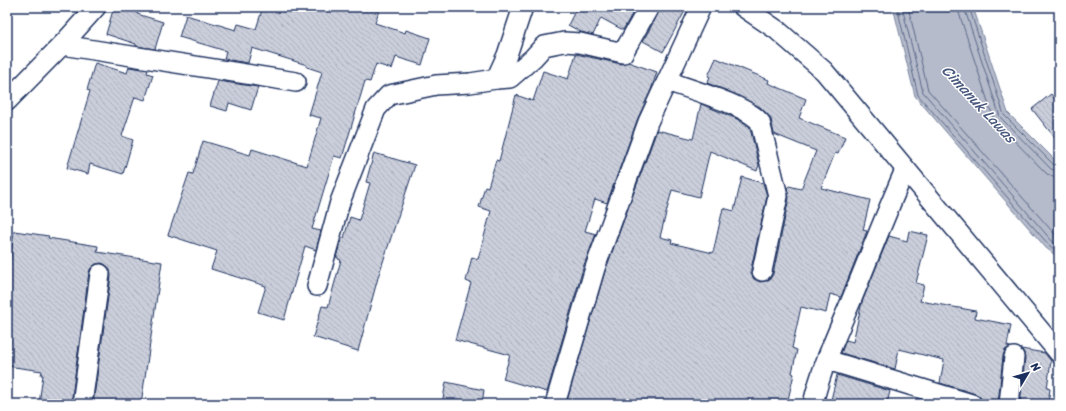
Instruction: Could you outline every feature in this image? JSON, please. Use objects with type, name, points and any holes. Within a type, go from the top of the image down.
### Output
[{"type":"street","points":[[7,101],[62,45],[96,7]]},
{"type":"street","points":[[496,79],[506,55],[522,7]]},
{"type":"street","points":[[317,286],[340,202],[376,110],[389,95],[436,84],[470,83],[510,78],[544,46],[564,42],[580,43],[623,53],[649,7]]},
{"type":"street","points":[[555,404],[595,268],[648,122],[701,7]]},
{"type":"street","points":[[743,7],[777,30],[824,71],[1059,353]]},
{"type":"street","points":[[62,45],[296,82]]},
{"type":"street","points":[[667,81],[740,108],[755,116],[760,122],[778,196],[762,271]]},
{"type":"street","points":[[813,404],[817,386],[827,360],[886,213],[906,170]]},
{"type":"street","points":[[82,404],[100,274]]},
{"type":"street","points":[[1009,404],[1014,357]]},
{"type":"street","points":[[827,360],[972,404]]},
{"type":"water","name":"Cimanuk Lawas","points":[[893,7],[973,7],[1008,113],[1059,164],[1059,258],[1046,248],[915,96]]},
{"type":"building","points":[[114,7],[139,7],[137,14],[163,22],[155,49],[136,46],[136,44],[106,34]]},
{"type":"building","points":[[263,7],[380,7],[375,23],[405,33],[406,30],[430,38],[422,65],[396,57],[392,69],[376,64],[370,82],[365,81],[342,158],[334,156],[312,229],[321,231],[316,250],[305,246],[284,320],[258,312],[266,286],[211,269],[217,251],[168,235],[189,173],[193,174],[203,141],[250,155],[252,149],[307,166],[321,118],[309,115],[322,72],[307,67],[307,65],[252,48],[248,63],[224,59],[226,51],[179,37],[186,15],[236,30],[238,24],[256,29]]},
{"type":"building","points":[[577,7],[636,7],[623,30],[601,18],[593,35],[581,32],[568,25]]},
{"type":"building","points":[[660,7],[687,7],[663,52],[643,41],[659,12]]},
{"type":"building","points":[[576,54],[621,64],[628,62],[657,72],[651,90],[638,118],[607,203],[595,199],[585,231],[596,234],[584,265],[547,392],[503,379],[510,355],[455,340],[471,283],[466,281],[472,257],[478,259],[491,211],[479,207],[485,186],[488,187],[496,160],[499,161],[516,95],[533,101],[543,71],[568,79]]},
{"type":"building","points":[[716,58],[769,80],[768,83],[806,99],[799,118],[845,137],[838,154],[835,153],[821,188],[870,200],[863,230],[867,231],[841,297],[830,294],[826,313],[801,307],[792,348],[797,350],[792,373],[794,374],[787,404],[566,404],[605,271],[657,130],[693,139],[701,104],[737,119],[750,128],[759,165],[757,171],[710,151],[699,197],[672,190],[660,237],[672,240],[671,243],[713,253],[723,208],[734,211],[742,177],[763,183],[767,196],[751,274],[754,279],[760,282],[770,279],[773,274],[789,198],[787,188],[789,186],[801,189],[816,151],[774,134],[771,119],[760,107],[735,94],[707,83],[710,77],[708,76]]},
{"type":"building","points":[[95,63],[127,73],[129,67],[148,70],[147,73],[153,75],[145,100],[135,97],[122,136],[133,140],[123,174],[90,164],[88,174],[67,168],[90,91],[87,90]]},
{"type":"building","points":[[218,81],[258,87],[251,110],[229,103],[227,111],[210,106]]},
{"type":"building","points":[[1051,94],[1059,104],[1059,143],[1032,109]]},
{"type":"building","points":[[374,153],[415,165],[379,274],[358,351],[313,337],[322,306],[328,307],[341,260],[336,257],[342,238],[344,238],[350,217],[359,220],[370,183],[366,182]]},
{"type":"building","points":[[14,231],[49,236],[48,238],[98,246],[97,252],[162,262],[141,404],[93,404],[111,276],[110,270],[102,263],[96,264],[89,272],[71,404],[39,404],[43,375],[41,375],[42,371],[7,366],[7,284]]},
{"type":"building","points":[[909,231],[928,235],[916,283],[924,285],[920,301],[976,311],[975,318],[1011,325],[1007,346],[1010,347],[1005,350],[1003,356],[998,404],[983,404],[980,397],[976,394],[940,383],[944,360],[899,349],[895,369],[841,353],[846,340],[853,342],[862,302],[889,236],[907,241]]},
{"type":"building","points":[[1021,349],[1045,353],[1051,361],[1047,388],[1050,389],[1048,404],[1020,404],[1025,358]]},
{"type":"building","points":[[837,375],[890,391],[887,404],[830,404]]},
{"type":"building","points":[[446,382],[484,390],[482,404],[442,404]]}]
